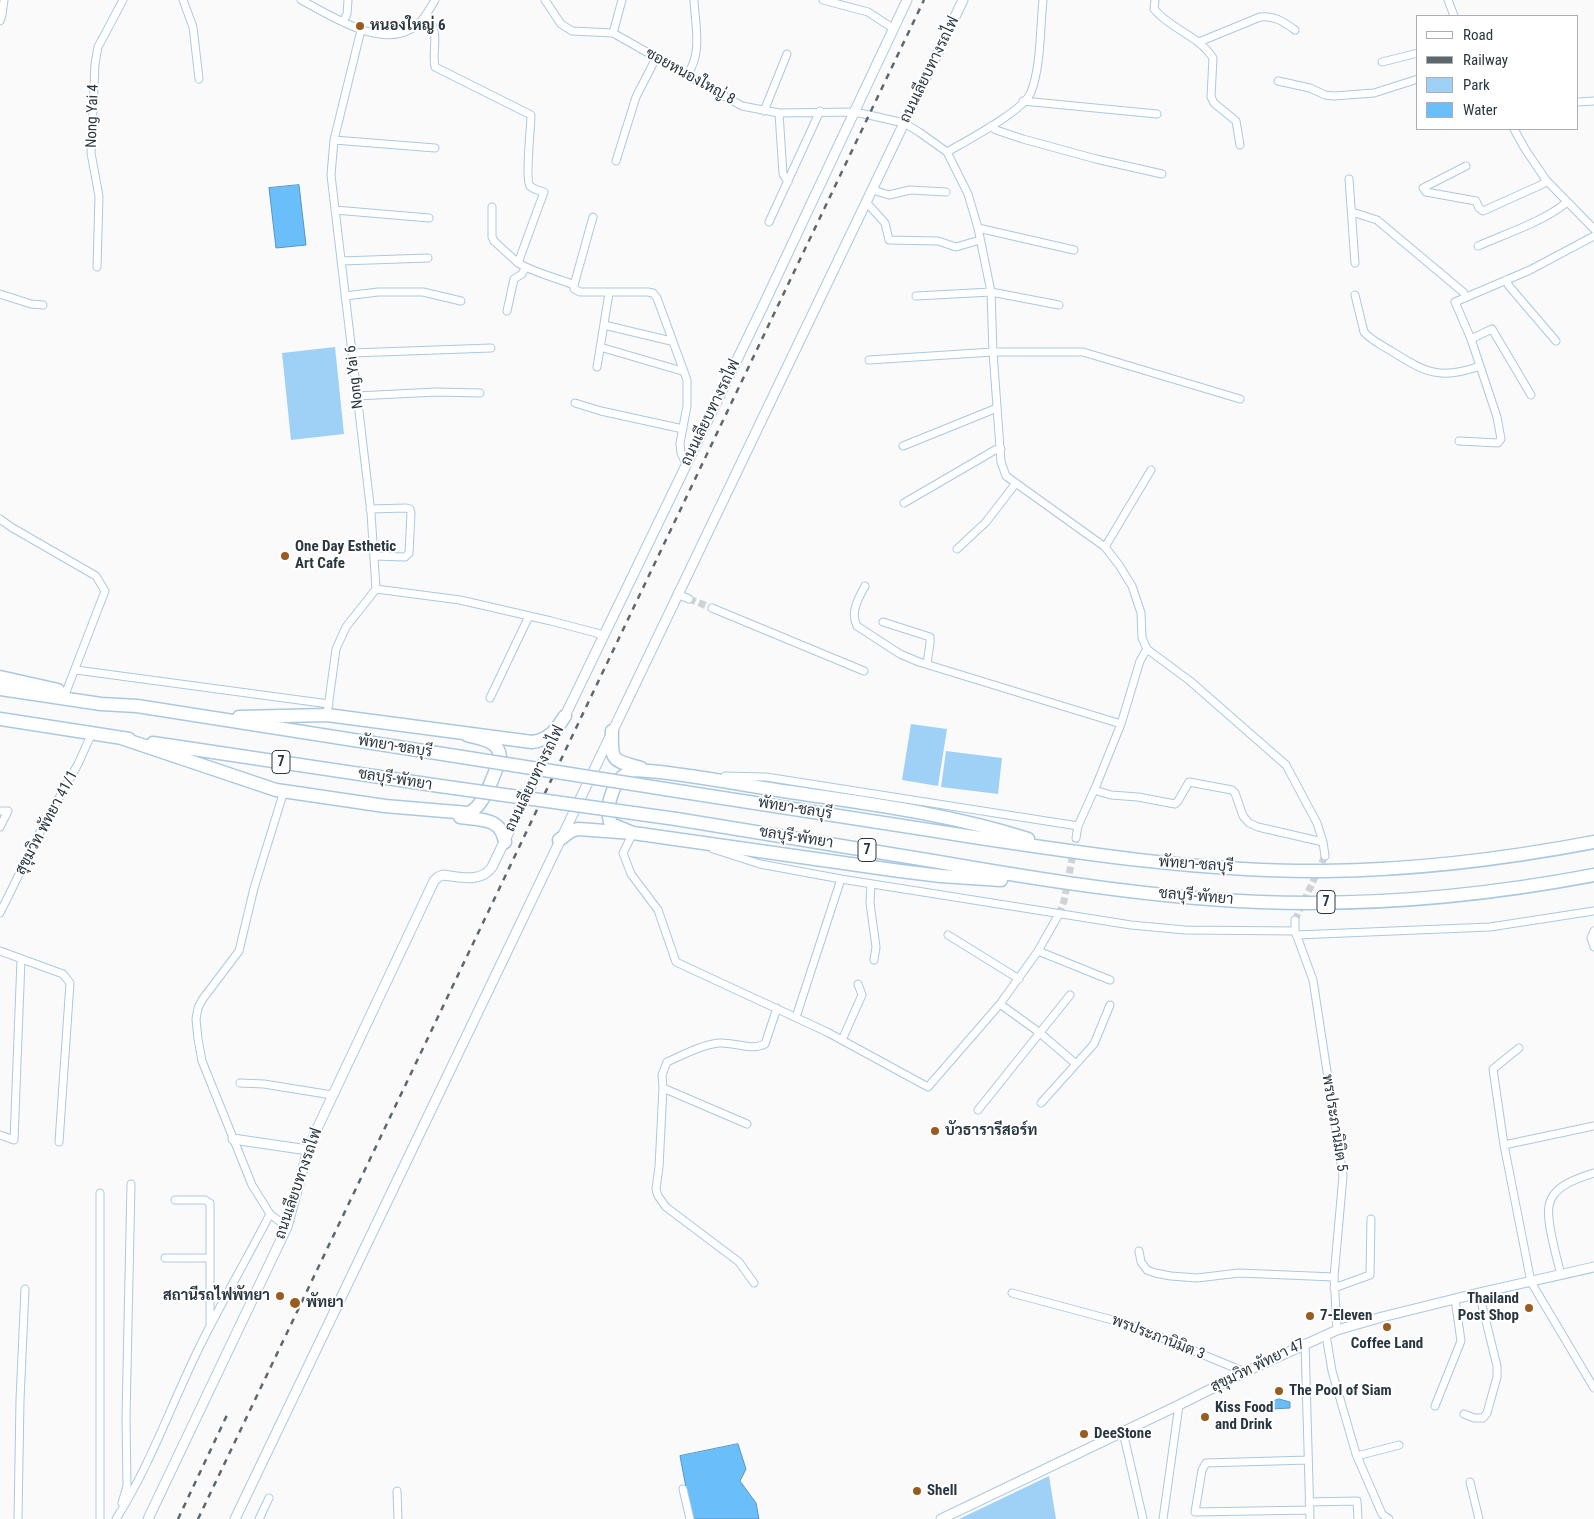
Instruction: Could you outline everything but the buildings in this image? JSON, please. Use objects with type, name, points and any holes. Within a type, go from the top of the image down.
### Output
[{"type":"highway","points":[[0,677],[137,706]]},
{"type":"highway","name":"พัทยา-ชลบุรี","points":[[2,690],[102,704],[137,706],[1065,851],[1191,866],[1323,871],[1461,863],[1526,855],[1594,842]]},
{"type":"highway","points":[[204,717],[328,710],[467,735],[525,742],[539,741],[553,734],[565,716]]},
{"type":"highway","name":"ชลบุรี-พัทยา","points":[[0,719],[440,786],[694,822],[1057,882],[1209,899],[1282,902],[1381,901],[1488,892],[1594,876]]},
{"type":"highway","points":[[612,730],[611,752],[616,760],[651,771]]},
{"type":"highway","points":[[385,806],[464,814],[472,812],[484,796],[500,757],[498,747],[494,744],[467,735]]},
{"type":"highway","points":[[121,738],[284,791],[492,822],[499,826],[504,834],[505,842]]},
{"type":"highway","points":[[632,834],[611,824],[608,812],[609,800],[621,777],[636,770],[680,775],[940,816],[999,830],[1065,851]]},
{"type":"highway","points":[[559,840],[571,831],[578,829],[681,840],[941,876],[1057,882]]},
{"type":"street","points":[[0,21],[4,0]]},
{"type":"street","name":"Nong Yai 4","points":[[97,267],[99,196],[91,153],[95,64],[98,47],[123,0]]},
{"type":"street","points":[[183,0],[193,28],[199,78]]},
{"type":"street","points":[[301,0],[361,30],[389,36],[402,34],[418,25],[435,0]]},
{"type":"street","points":[[343,22],[347,14],[348,0]]},
{"type":"street","name":"ซอยหนองใหญ่ 8","points":[[544,0],[561,24],[572,31],[613,33],[742,106],[780,113],[854,112],[904,123],[947,152]]},
{"type":"street","points":[[613,33],[622,0]]},
{"type":"street","points":[[687,75],[692,69],[698,42],[694,0]]},
{"type":"street","points":[[823,0],[868,12],[894,29]]},
{"type":"street","name":"ถนนเลียบทางรถไฟ","points":[[148,1519],[287,1227],[308,1150],[332,1095],[434,881],[443,875],[477,878],[484,875],[492,866],[505,842],[907,0]]},
{"type":"street","name":"ถนนเลียบทางรถไฟ","points":[[235,1519],[963,0]]},
{"type":"street","points":[[1043,0],[1037,69],[1031,94],[1015,110],[947,152],[965,186],[978,228],[991,292],[997,408],[1002,462],[1006,476],[1105,547],[1132,586],[1141,613],[1142,638],[1147,649],[1190,681],[1286,765],[1317,823],[1325,856]]},
{"type":"street","points":[[1155,0],[1154,9],[1159,15],[1199,42],[1213,58],[1211,97],[1214,103],[1236,121],[1240,145]]},
{"type":"street","points":[[1448,0],[1454,15]]},
{"type":"street","points":[[425,16],[432,27],[435,39],[435,67],[531,115],[528,165],[529,184],[544,192],[522,266],[522,274],[514,279],[507,311]]},
{"type":"street","points":[[1199,42],[1260,17],[1267,16],[1275,18],[1295,30]]},
{"type":"street","name":"Nong Yai 6","points":[[361,30],[334,140],[331,175],[358,396],[375,556],[376,589]]},
{"type":"street","points":[[764,111],[787,54]]},
{"type":"street","points":[[1382,62],[1416,54]]},
{"type":"street","points":[[616,161],[624,130],[636,97],[656,58]]},
{"type":"street","points":[[1278,81],[1310,88],[1325,95],[1334,96],[1374,93],[1416,80]]},
{"type":"street","points":[[1023,101],[1157,114]]},
{"type":"street","points":[[1579,102],[1594,101]]},
{"type":"street","points":[[769,222],[820,111]]},
{"type":"street","points":[[780,113],[783,174],[788,182]]},
{"type":"street","points":[[991,126],[996,130],[1023,139],[1096,159],[1162,174]]},
{"type":"street","points":[[1515,130],[1546,180],[1593,227]]},
{"type":"street","points":[[334,140],[435,148]]},
{"type":"street","points":[[1466,166],[1424,188],[1426,192],[1476,201],[1479,208],[1483,210],[1542,184],[1546,180]]},
{"type":"street","points":[[1349,179],[1355,263]]},
{"type":"street","points":[[872,190],[889,195],[910,190],[946,192]]},
{"type":"street","points":[[866,202],[885,223],[889,240],[911,242],[934,240],[956,247],[980,240]]},
{"type":"street","points":[[1478,246],[1530,223],[1567,202]]},
{"type":"street","points":[[492,208],[492,237],[494,241],[522,266],[546,277],[574,285]]},
{"type":"street","points":[[335,210],[429,218]]},
{"type":"street","points":[[1352,212],[1377,220],[1463,292],[1466,297]]},
{"type":"street","points":[[593,218],[574,289],[580,292],[654,293],[686,380],[688,392],[680,443],[681,453],[686,464]]},
{"type":"street","points":[[978,228],[1074,250]]},
{"type":"street","points":[[1458,441],[1498,443],[1501,439],[1497,417],[1471,339],[1455,302],[1530,270],[1594,236]]},
{"type":"street","points":[[342,261],[428,258]]},
{"type":"street","points":[[1506,280],[1556,341]]},
{"type":"street","points":[[345,296],[378,292],[423,292],[461,301]]},
{"type":"street","points":[[916,296],[991,292],[1059,305]]},
{"type":"street","points":[[596,367],[609,293]]},
{"type":"street","points":[[0,294],[31,304],[43,305]]},
{"type":"street","points":[[1355,294],[1364,332],[1418,368],[1453,374],[1480,366]]},
{"type":"street","points":[[604,325],[672,341]]},
{"type":"street","points":[[1471,339],[1492,329],[1531,395]]},
{"type":"street","points":[[600,347],[682,370]]},
{"type":"street","points":[[352,353],[491,348]]},
{"type":"street","points":[[869,360],[993,352],[1083,352],[1240,399]]},
{"type":"street","points":[[358,396],[436,392],[480,393]]},
{"type":"street","points":[[575,403],[601,411],[683,429]]},
{"type":"street","points":[[903,446],[997,408]]},
{"type":"street","points":[[904,503],[995,450],[1001,449]]},
{"type":"street","points":[[1105,547],[1151,470]]},
{"type":"street","points":[[957,549],[986,522],[1016,483]]},
{"type":"street","points":[[370,508],[406,508],[412,513],[409,553],[404,557],[375,556]]},
{"type":"street","points":[[0,519],[96,576],[105,591],[66,692]]},
{"type":"street","points":[[865,586],[854,610],[854,620],[857,626],[900,654],[926,664],[1121,724]]},
{"type":"street","points":[[76,670],[328,710],[336,649],[346,627],[376,589],[455,599],[604,635]]},
{"type":"street","points":[[678,594],[688,599]]},
{"type":"street","points":[[712,608],[864,671]]},
{"type":"street","points":[[490,698],[529,616]]},
{"type":"street","points":[[883,622],[930,637],[926,664]]},
{"type":"street","points":[[1076,838],[1078,826],[1121,724],[1140,661],[1147,649]]},
{"type":"street","name":"สุขุมวิท พัทยา 41/1","points":[[0,913],[41,830],[78,764],[92,733]]},
{"type":"street","points":[[680,775],[766,777],[1078,826]]},
{"type":"street","points":[[1094,790],[1112,795],[1138,797],[1175,804],[1189,782],[1229,788],[1235,793],[1240,810],[1248,823],[1323,842]]},
{"type":"street","points":[[284,791],[254,888],[238,951],[202,1000],[196,1019],[202,1060],[252,1185],[270,1214],[287,1227]]},
{"type":"street","points":[[0,827],[4,811]]},
{"type":"street","points":[[632,834],[622,853],[631,874],[658,910],[676,962],[796,1017],[928,1087],[1000,1004],[1019,979],[1059,914]]},
{"type":"street","points":[[681,840],[760,864],[841,879],[1131,925],[1185,930],[1296,933],[1490,927],[1594,911]]},
{"type":"street","points":[[796,1017],[841,879]]},
{"type":"street","points":[[871,884],[870,903],[876,947],[874,960]]},
{"type":"street","name":"พรประภานิมิต 5","points":[[1295,920],[1296,933],[1313,980],[1343,1176],[1334,1277],[1337,1330]]},
{"type":"street","points":[[1594,931],[1591,938],[1594,947]]},
{"type":"street","points":[[948,935],[1019,979]]},
{"type":"street","points":[[1038,950],[1110,980]]},
{"type":"street","points":[[0,952],[63,974],[70,983],[59,1142]]},
{"type":"street","points":[[0,1135],[14,1140],[21,960]]},
{"type":"street","points":[[842,1040],[862,995],[858,984]]},
{"type":"street","points":[[978,1110],[1070,995]]},
{"type":"street","points":[[1000,1004],[1076,1064]]},
{"type":"street","points":[[1041,1103],[1094,1044],[1110,1004]]},
{"type":"street","points":[[754,1283],[739,1262],[666,1207],[658,1196],[656,1189],[659,1167],[662,1075],[667,1062],[717,1043],[757,1046],[765,1044],[777,1008]]},
{"type":"street","points":[[1519,1048],[1493,1069],[1504,1145],[1531,1282],[1594,1388]]},
{"type":"street","points":[[240,1083],[264,1084],[332,1095]]},
{"type":"street","points":[[663,1088],[747,1124]]},
{"type":"street","points":[[1504,1145],[1594,1126]]},
{"type":"street","points":[[233,1139],[308,1150]]},
{"type":"street","points":[[1561,1274],[1551,1230],[1549,1205],[1556,1193],[1568,1183],[1594,1173]]},
{"type":"street","points":[[115,1519],[127,1486],[126,1417],[130,1184]]},
{"type":"street","points":[[100,1193],[100,1519]]},
{"type":"street","points":[[175,1200],[209,1201],[210,1328]]},
{"type":"street","points":[[115,1519],[126,1504],[210,1328],[270,1214]]},
{"type":"street","points":[[1334,1288],[1370,1275],[1371,1219]]},
{"type":"street","points":[[1139,1251],[1141,1262],[1147,1270],[1171,1276],[1197,1278],[1239,1273],[1334,1277]]},
{"type":"street","points":[[165,1258],[209,1258]]},
{"type":"street","name":"สุขุมวิท พัทยา 47","points":[[941,1519],[1305,1343],[1337,1330],[1479,1293],[1594,1267]]},
{"type":"street","points":[[18,1519],[20,1400],[25,1289]]},
{"type":"street","name":"พรประภานิมิต 3","points":[[1012,1293],[1131,1325],[1245,1372]]},
{"type":"street","points":[[1464,1414],[1474,1418],[1483,1418],[1496,1377],[1495,1353],[1479,1293]]},
{"type":"street","points":[[1435,1406],[1461,1341],[1455,1299]]},
{"type":"street","points":[[1326,1335],[1332,1371],[1357,1456],[1382,1514],[1389,1519]]},
{"type":"street","points":[[1305,1343],[1310,1519]]},
{"type":"street","points":[[1163,1519],[1179,1405]]},
{"type":"street","points":[[1123,1432],[1143,1519]]},
{"type":"street","points":[[1357,1456],[1399,1445]]},
{"type":"street","points":[[1308,1460],[1206,1462],[1202,1470],[1195,1512],[1310,1510]]},
{"type":"street","points":[[1470,1482],[1479,1519],[1486,1519]]},
{"type":"street","points":[[683,1489],[690,1519]]},
{"type":"street","points":[[397,1492],[398,1519]]},
{"type":"street","points":[[259,1519],[269,1498]]},
{"type":"street","points":[[1310,1502],[1358,1501],[1358,1519]]},
{"type":"green space","points":[[335,347],[344,434],[291,440],[282,353]]},
{"type":"green space","points":[[911,724],[947,729],[938,786],[902,780]]},
{"type":"green space","points":[[946,751],[1002,758],[998,794],[941,787]]},
{"type":"green space","points":[[1049,1476],[1056,1519],[959,1519]]},
{"type":"water","points":[[299,185],[306,245],[276,248],[269,188]]},
{"type":"water","points":[[1279,1399],[1290,1402],[1290,1408],[1272,1409],[1271,1402]]},
{"type":"water","points":[[738,1444],[746,1469],[740,1481],[756,1503],[759,1519],[692,1519],[680,1456]]},
{"type":"tunnel","points":[[689,599],[712,608]]},
{"type":"tunnel","points":[[1059,914],[1064,901],[1076,838]]},
{"type":"tunnel","points":[[1295,920],[1325,856]]},
{"type":"railway","points":[[198,1519],[924,0]]},
{"type":"railway","points":[[178,1519],[228,1413]]},
{"type":"place","name":"หนองใหญ่ 6","points":[[360,26]]},
{"type":"place","name":"One Day Esthetic Art Cafe","points":[[285,556]]},
{"type":"place","name":"บัวธารารีสอร์ท","points":[[935,1131]]},
{"type":"place","name":"สถานีรถไฟพัทยา","points":[[280,1296]]},
{"type":"place","name":"พัทยา","points":[[295,1303]]},
{"type":"place","name":"Thailand Post Shop","points":[[1529,1308]]},
{"type":"place","name":"7-Eleven","points":[[1310,1316]]},
{"type":"place","name":"Coffee Land","points":[[1387,1327]]},
{"type":"place","name":"The Pool of Siam","points":[[1279,1391]]},
{"type":"place","name":"Kiss Food and Drink","points":[[1205,1417]]},
{"type":"place","name":"DeeStone","points":[[1084,1434]]},
{"type":"place","name":"Shell","points":[[917,1491]]}]
